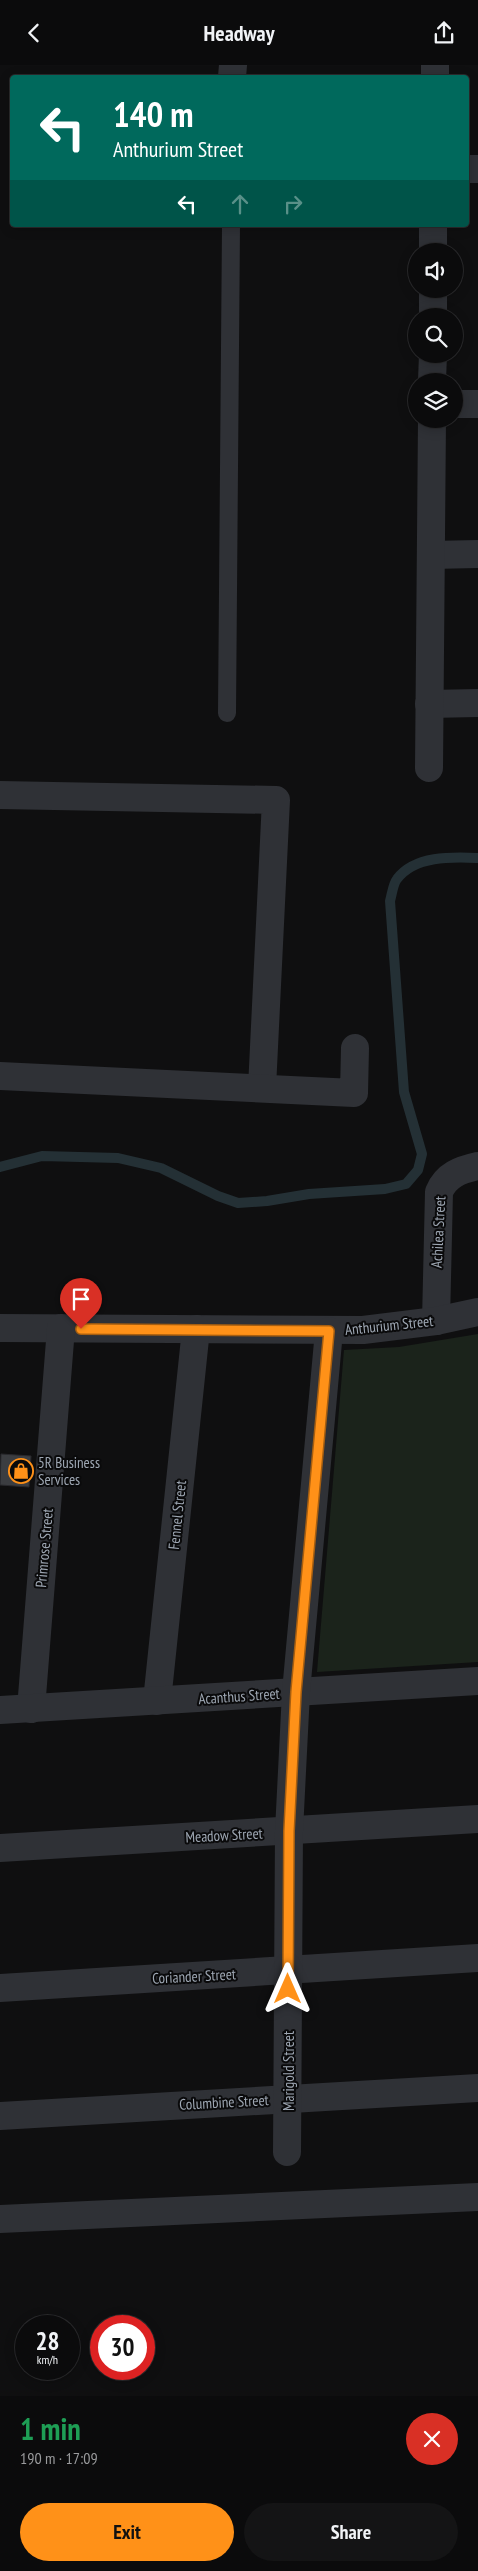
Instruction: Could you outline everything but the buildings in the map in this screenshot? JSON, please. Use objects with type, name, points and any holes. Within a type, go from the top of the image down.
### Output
[{"type":"street","points":[[433,227],[433,243]]},
{"type":"street","points":[[463,405],[478,404]]},
{"type":"street","points":[[429,768],[432,428]]},
{"type":"street","points":[[431,555],[478,554]]},
{"type":"street","points":[[429,705],[478,703]]},
{"type":"street","points":[[0,795],[276,800],[262,1088]]},
{"type":"street","points":[[0,1076],[354,1093],[356,1048]]},
{"type":"street","name":"Achilea Street","points":[[436,1321],[439,1192],[444,1181],[454,1174],[478,1166]]},
{"type":"street","name":"Anthurium Street","points":[[0,1328],[363,1330],[436,1321],[478,1312]]},
{"type":"street","name":"Primrose Street","points":[[31,1709],[62,1328]]},
{"type":"street","name":"Fennel Street","points":[[157,1701],[196,1329]]},
{"type":"street","name":"Marigold Street","points":[[287,2152],[289,1831],[296,1692],[329,1331]]},
{"type":"street","name":"Acanthus Street","points":[[0,1710],[478,1681]]},
{"type":"street","name":"Meadow Street","points":[[0,1848],[478,1819]]},
{"type":"street","name":"Coriander Street","points":[[0,1988],[478,1958]]},
{"type":"street","name":"Columbine Street","points":[[0,2116],[478,2087]]},
{"type":"street","points":[[0,2219],[478,2197]]},
{"type":"lane","points":[[227,713],[231,227]]},
{"type":"shaded area","points":[[478,1334],[478,1662],[317,1672],[344,1350],[399,1347]]},
{"type":"waterway","points":[[0,1167],[42,1156],[118,1158],[161,1168],[218,1196],[238,1203],[267,1201],[309,1194],[385,1189],[406,1184],[418,1170],[422,1154],[404,1092],[390,901],[397,879],[414,865],[435,859],[478,858]]},
{"type":"place","name":"5R Business Services","points":[[21,1471]]},
{"type":"route","points":[[81,1329],[329,1331],[296,1692],[289,1831],[288,1989]]}]
